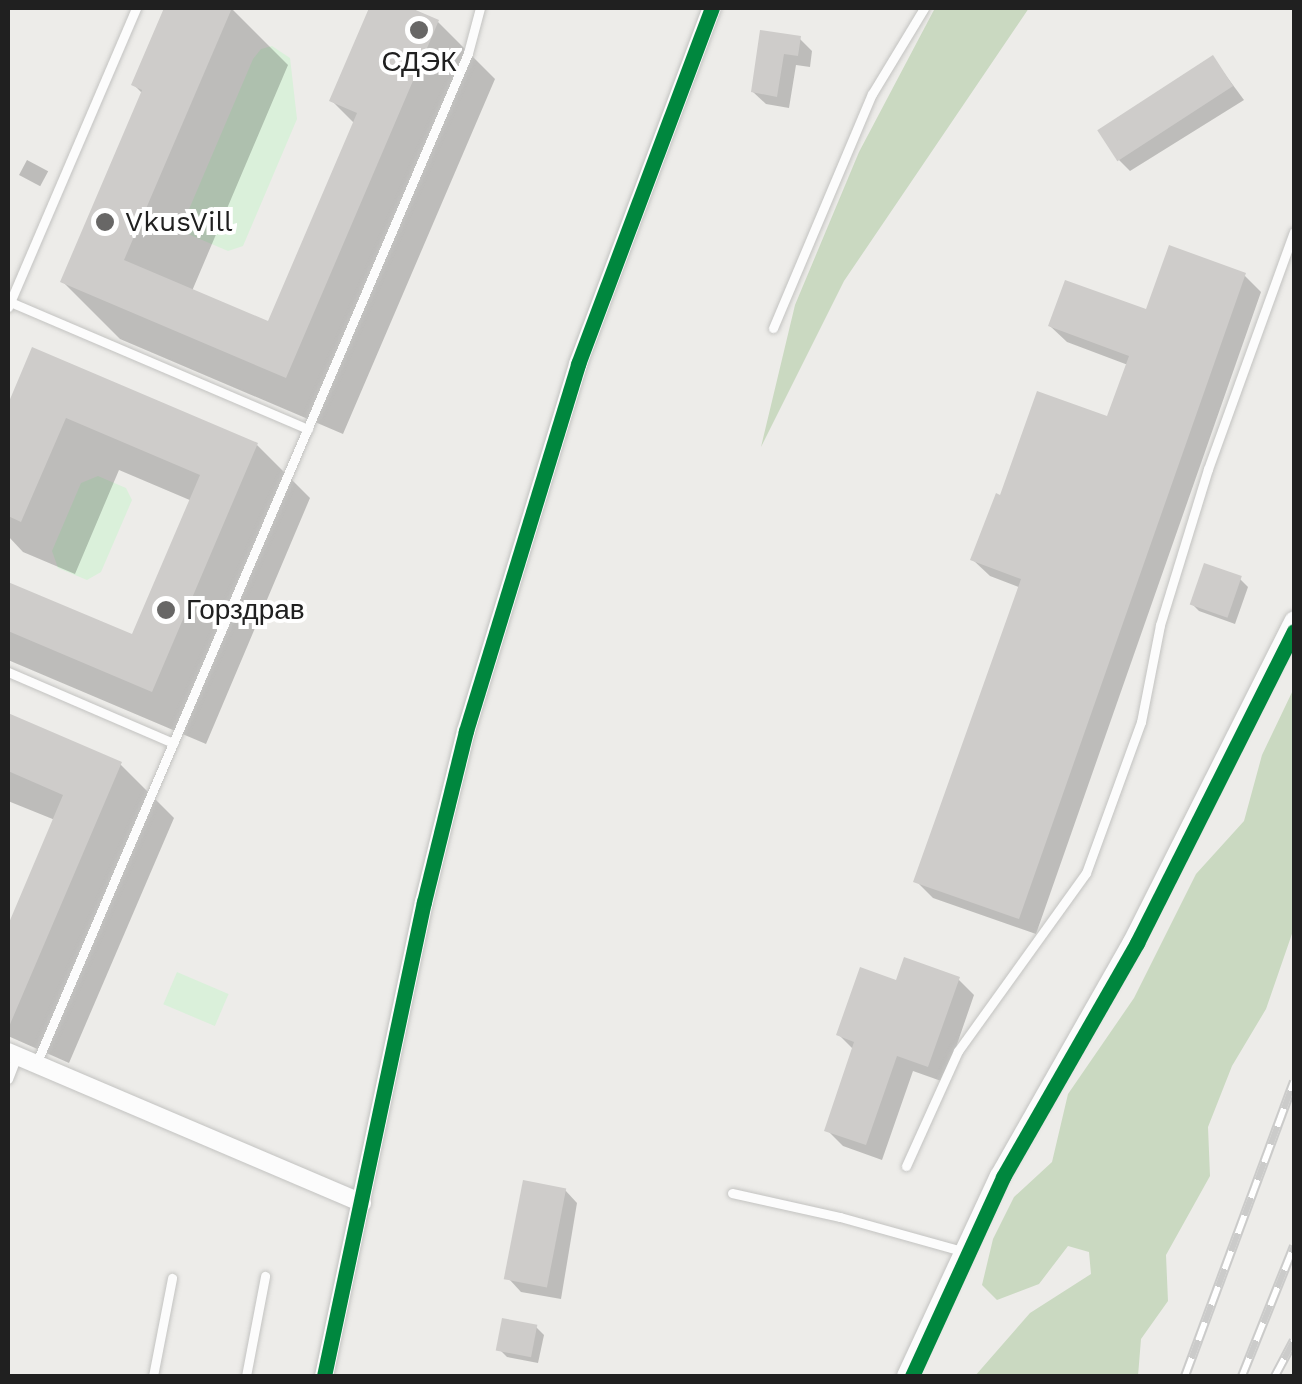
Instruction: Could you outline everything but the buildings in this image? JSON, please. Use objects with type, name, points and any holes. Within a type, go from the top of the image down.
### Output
[{"type":"street","points":[[324,1376],[424,902],[466,731],[584,347],[712,8]]},
{"type":"street","points":[[906,1376],[999,1176],[1132,942],[1294,620]]},
{"type":"street","points":[[12,1054],[362,1203]]},
{"type":"lane","points":[[136,8],[9,305],[308,429]]},
{"type":"lane","points":[[36,1064],[468,53],[480,8]]},
{"type":"lane","points":[[772,328],[872,94],[924,8]]},
{"type":"lane","points":[[906,1166],[958,1051],[1086,873],[1141,722],[1160,625],[1208,469],[1294,232]]},
{"type":"lane","points":[[8,672],[173,743]]},
{"type":"lane","points":[[8,1079],[12,1054]]},
{"type":"lane","points":[[732,1193],[840,1217],[962,1251]]},
{"type":"lane","points":[[246,1376],[265,1276]]},
{"type":"lane","points":[[153,1376],[172,1278]]},
{"type":"green space","points":[[935,8],[1029,8],[844,281],[761,447],[795,305],[859,152]]},
{"type":"green space","points":[[272,46],[290,58],[297,119],[243,246],[228,251],[188,234],[184,221],[253,59],[261,49]]},
{"type":"green space","points":[[98,476],[126,488],[132,500],[101,572],[87,580],[58,568],[52,551],[81,483]]},
{"type":"green space","points":[[1294,688],[1294,928],[1266,1009],[1232,1066],[1208,1127],[1210,1176],[1166,1255],[1168,1301],[1141,1339],[1138,1376],[975,1376],[1030,1313],[1091,1274],[1089,1252],[1068,1246],[1039,1284],[997,1300],[982,1285],[993,1239],[1014,1197],[1052,1162],[1068,1094],[1134,998],[1196,874],[1244,821],[1262,755]]},
{"type":"green space","points":[[177,972],[229,994],[215,1026],[163,1004]]},
{"type":"railway","points":[[1185,1376],[1294,1082]]},
{"type":"railway","points":[[1242,1376],[1294,1246]]},
{"type":"railway","points":[[1275,1376],[1294,1341]]},
{"type":"cycle path","points":[[324,1376],[424,902],[466,731],[578,364],[712,8]]},
{"type":"cycle path","points":[[912,1376],[1003,1177],[1137,943],[1294,631]]},
{"type":"place","name":"СДЭК","points":[[419,30]]},
{"type":"place","name":"VkusVill","points":[[105,222]]},
{"type":"place","name":"Горздрав","points":[[166,610]]}]
